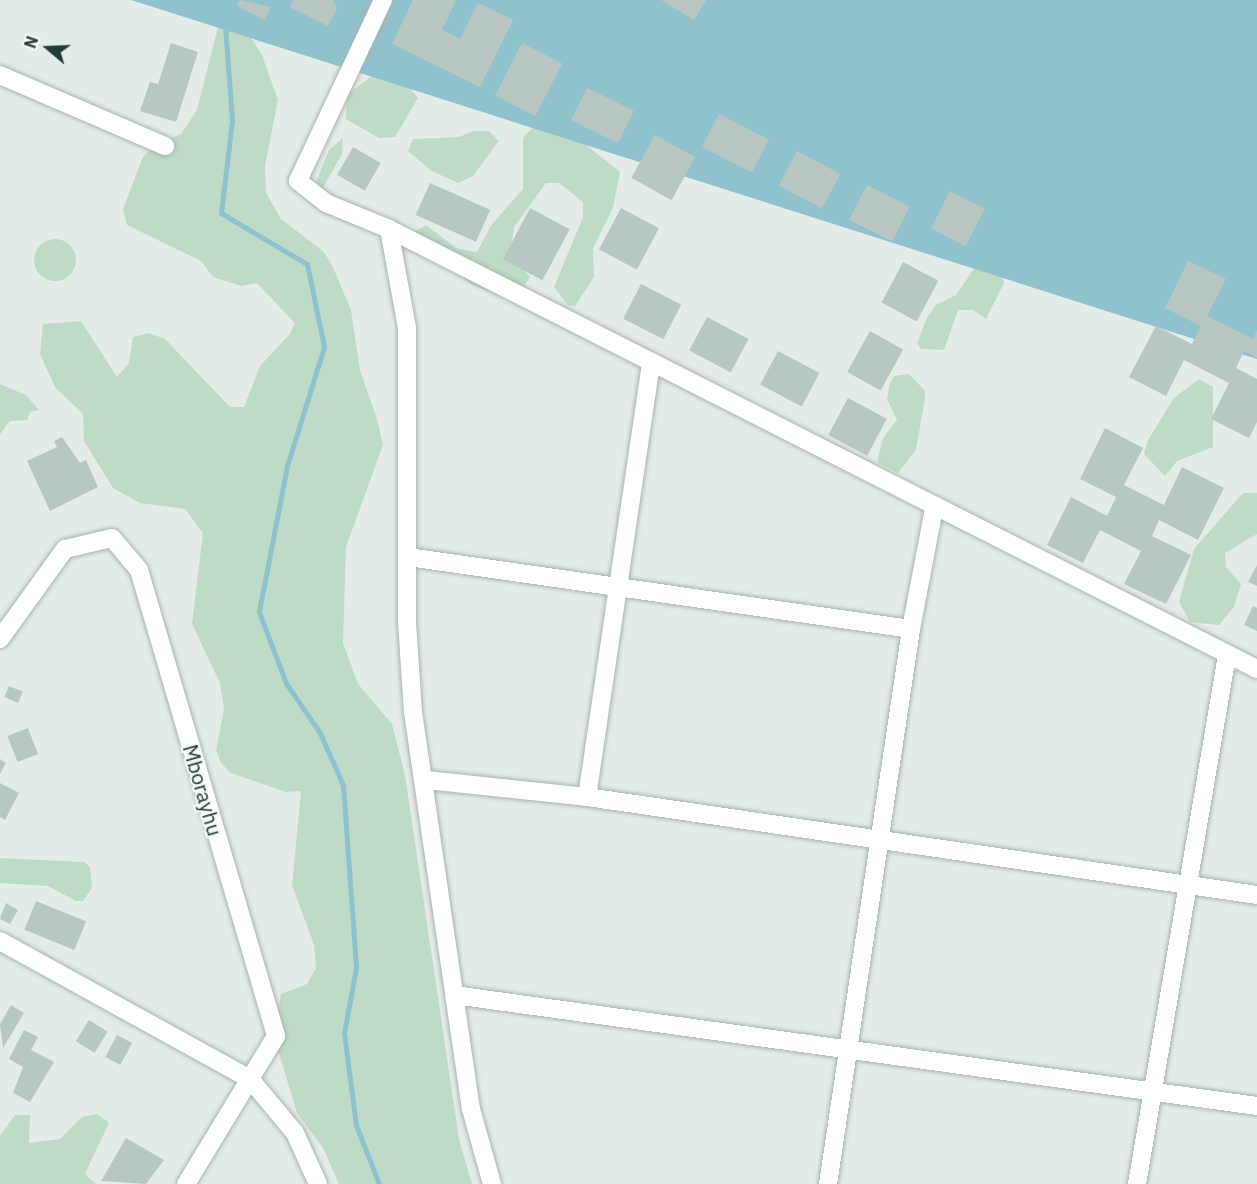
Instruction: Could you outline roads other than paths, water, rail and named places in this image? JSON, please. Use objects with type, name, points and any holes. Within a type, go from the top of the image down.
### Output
[{"type":"street","points":[[383,0],[316,135],[298,181],[326,203],[389,229],[934,508],[1257,669]]},
{"type":"street","points":[[0,75],[165,146]]},
{"type":"street","points":[[389,229],[407,328],[408,557],[413,712],[426,780],[453,995],[471,1109],[492,1184]]},
{"type":"street","points":[[587,797],[622,591],[651,363]]},
{"type":"street","points":[[828,1184],[911,629],[934,508]]},
{"type":"street","name":"Mborayhu","points":[[0,639],[65,549],[112,538],[139,570],[276,1036],[186,1184]]},
{"type":"street","points":[[408,557],[622,591],[911,629]]},
{"type":"street","points":[[1137,1184],[1185,887],[1227,655]]},
{"type":"street","points":[[426,780],[587,797],[1257,896]]},
{"type":"street","points":[[0,941],[250,1080],[295,1133],[318,1184]]},
{"type":"street","points":[[453,995],[849,1048],[1152,1094],[1257,1106]]},
{"type":"water","points":[[131,0],[1257,0],[1257,359]]},
{"type":"waterway","points":[[225,25],[232,120],[221,213],[307,264],[324,347],[287,466],[259,612],[286,683],[320,733],[343,785],[356,968],[344,1033],[356,1125],[379,1184]]}]
